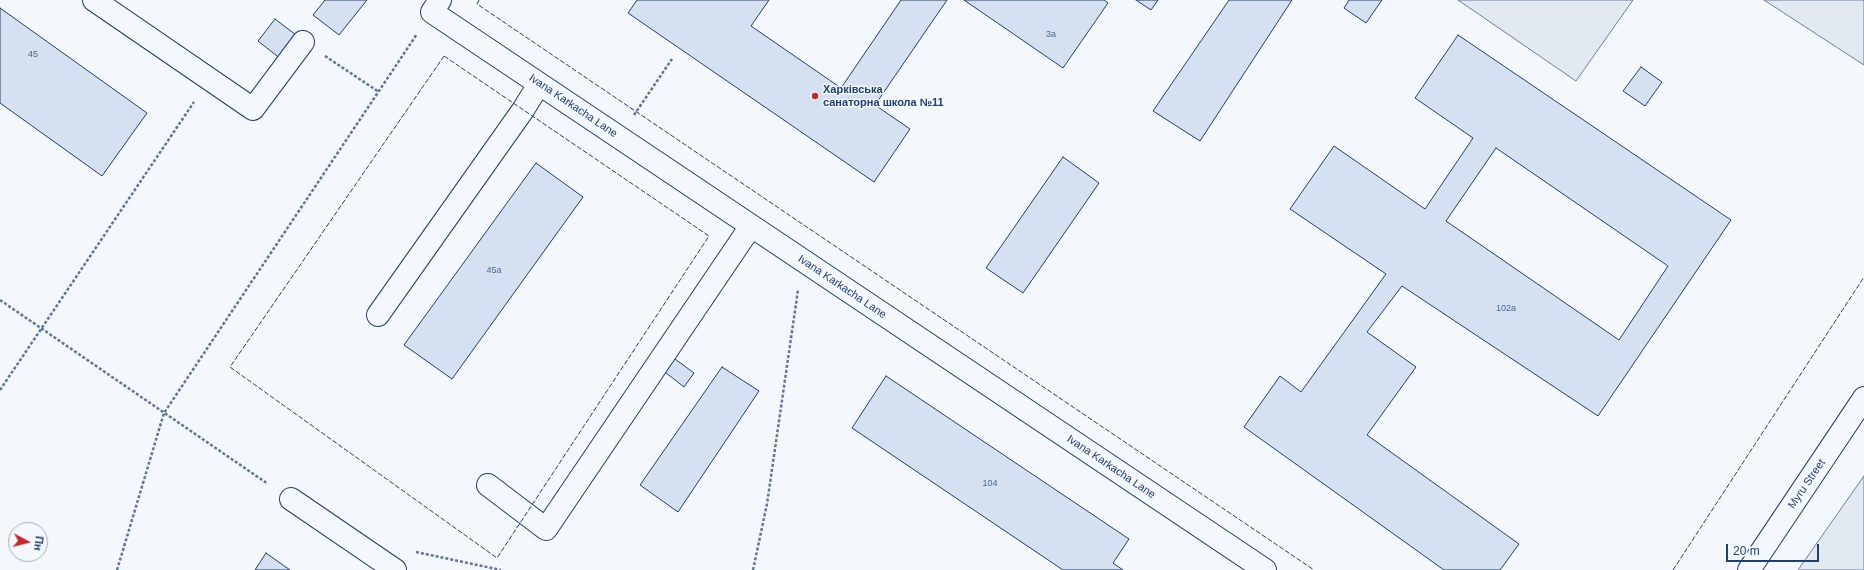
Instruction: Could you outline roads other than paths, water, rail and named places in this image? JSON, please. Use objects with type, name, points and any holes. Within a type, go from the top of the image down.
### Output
[{"type":"street","points":[[94,0],[253,109],[303,42]]},
{"type":"street","name":"Ivana Karkacha Lane","points":[[436,6],[539,84],[1265,570]]},
{"type":"street","points":[[378,315],[523,110],[539,84]]},
{"type":"street","points":[[488,485],[546,528],[751,226]]},
{"type":"street","name":"Myru Street","points":[[1749,570],[1864,398]]},
{"type":"street","points":[[291,499],[395,570]]},
{"type":"place","name":"Харківська санаторна школа №11","points":[[815,96]]}]
